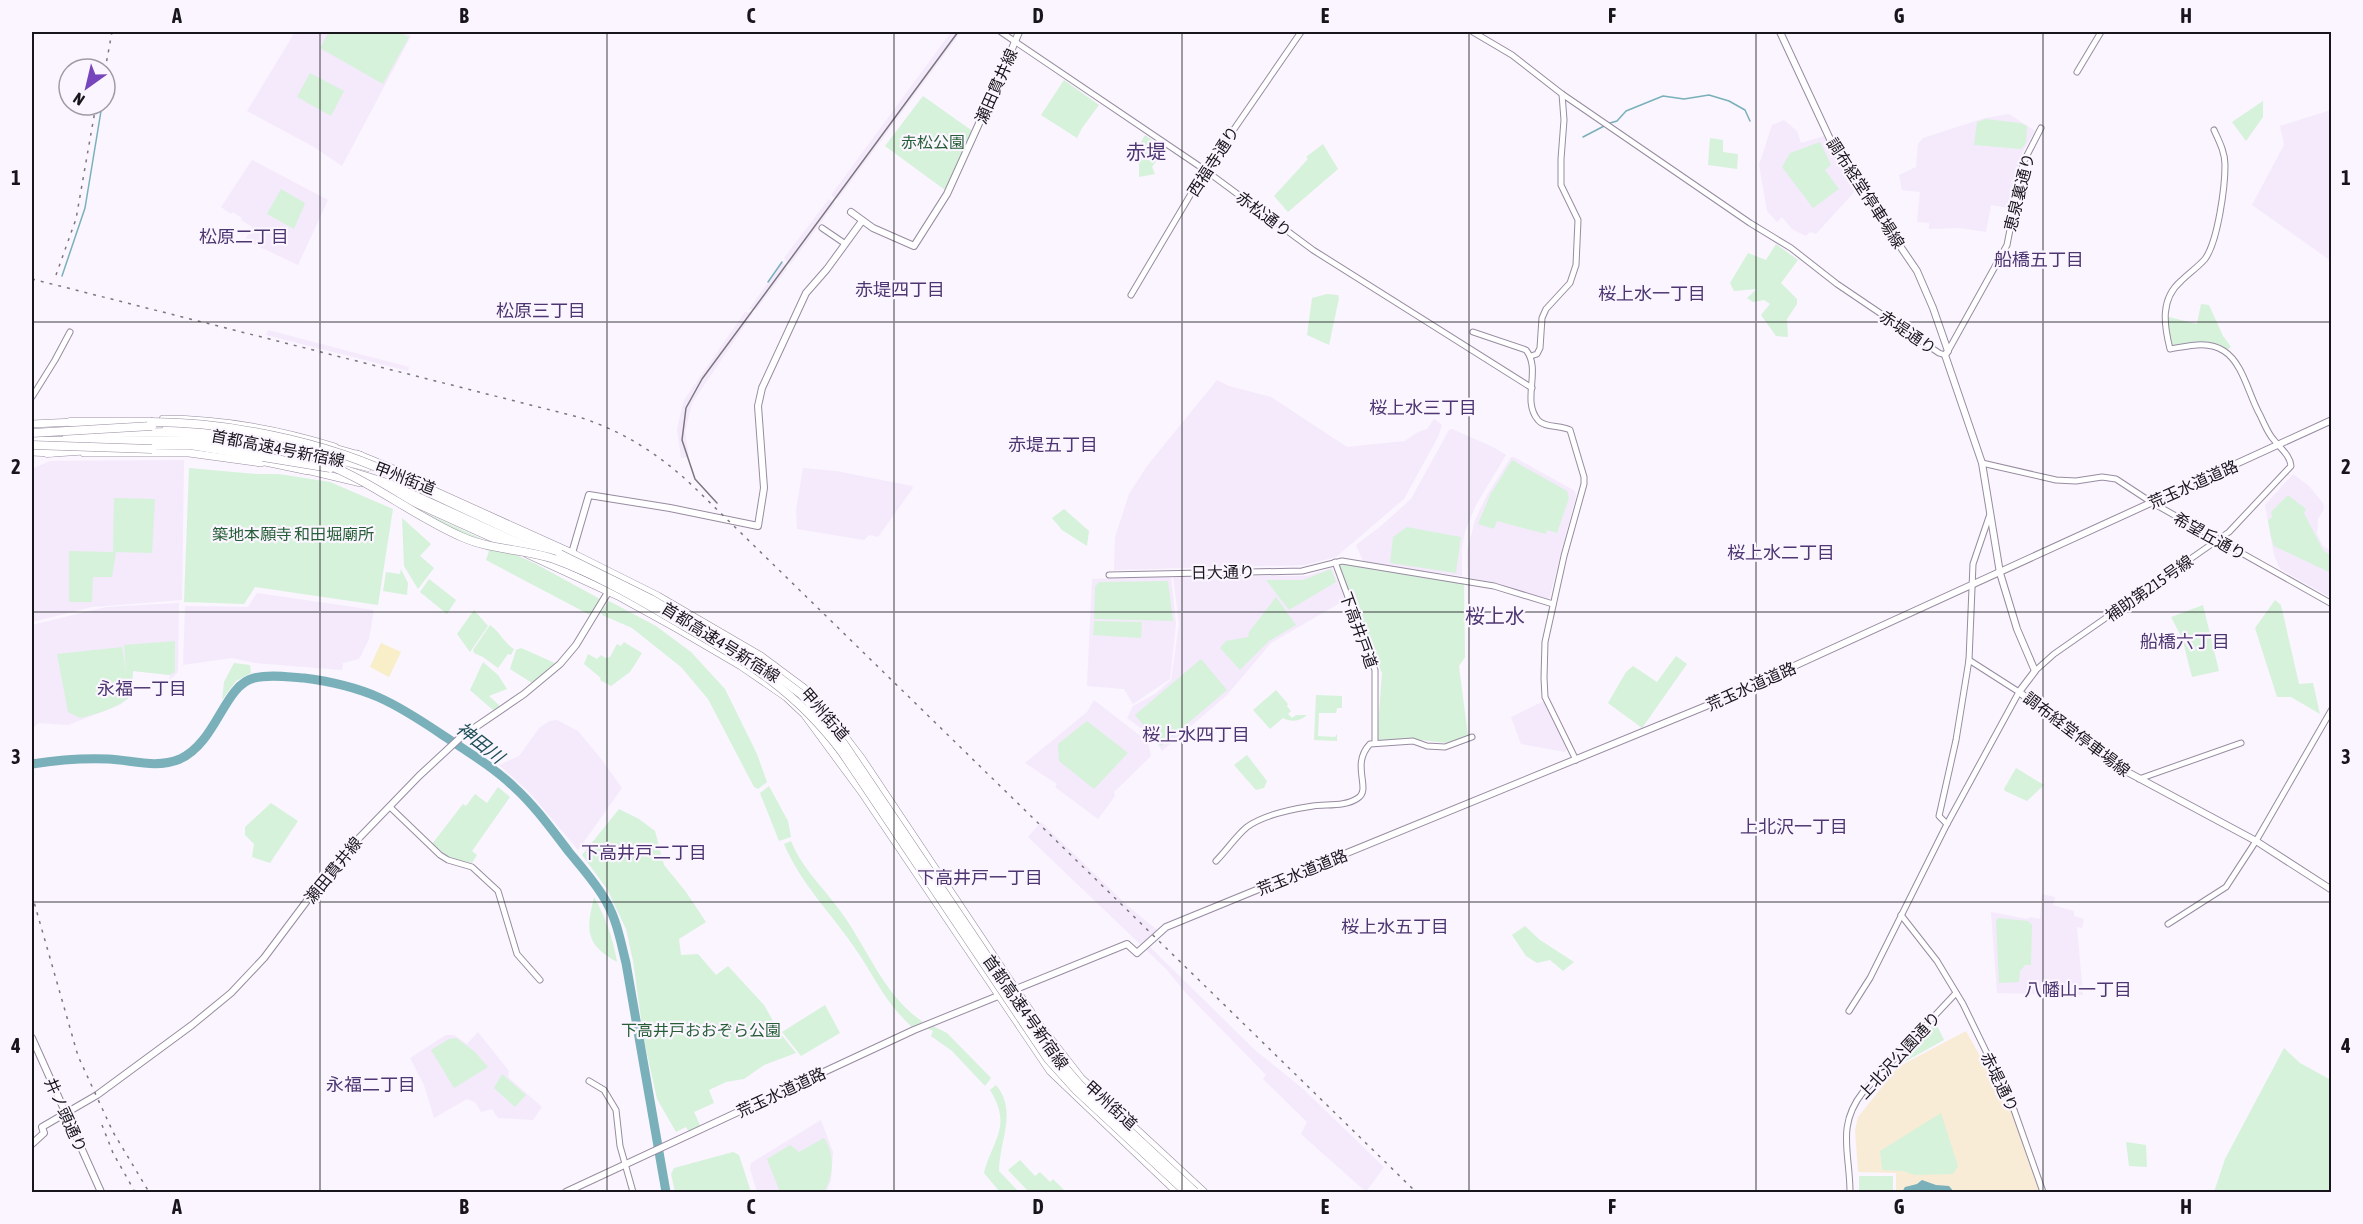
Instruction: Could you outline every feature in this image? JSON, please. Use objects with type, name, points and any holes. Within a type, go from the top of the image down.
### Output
[{"type":"highway","points":[[32,424],[156,419],[216,422],[287,433],[406,473],[434,489]]},
{"type":"highway","points":[[70,422],[216,425],[288,440],[371,464],[419,488]]},
{"type":"highway","points":[[32,432],[172,426],[306,442],[361,456]]},
{"type":"highway","name":"甲州街道","points":[[32,432],[171,428],[230,434],[350,458],[434,489],[572,553],[658,596],[745,646],[787,675],[813,698],[856,752],[1054,1046],[1092,1089],[1204,1192]]},
{"type":"highway","name":"首都高速4号新宿線","points":[[32,432],[172,432],[211,435],[350,462],[419,488],[643,594],[746,654],[801,694],[846,747],[1053,1054],[1080,1085],[1195,1192]]},
{"type":"highway","name":"首都高速4号新宿線","points":[[32,444],[190,440],[229,444],[326,464],[387,483],[557,560],[632,596],[743,660],[779,685],[811,714],[842,752],[1048,1059],[1076,1090],[1186,1192]]},
{"type":"highway","name":"甲州街道","points":[[32,444],[153,443],[210,446],[264,455],[335,472],[403,498],[607,594],[676,628],[741,666],[786,698],[804,714],[863,794],[1023,1035],[1068,1091],[1177,1192]]},
{"type":"highway","points":[[32,444],[190,449],[228,454],[339,476],[403,498]]},
{"type":"highway","points":[[47,453],[171,445],[211,448],[326,466],[365,481]]},
{"type":"highway","points":[[32,452],[189,453],[306,470]]},
{"type":"highway","points":[[326,464],[365,481],[427,521],[463,538],[486,545],[531,552],[557,560]]},
{"type":"highway","points":[[1023,1035],[1039,1024]]},
{"type":"highway","points":[[1040,1057],[1054,1046]]},
{"type":"main road","name":"瀬田貫井線","points":[[862,221],[914,246],[946,194],[1019,32]]},
{"type":"main road","name":"調布経堂停車場線","points":[[1780,32],[1836,152],[1917,271],[1934,308],[1947,353]]},
{"type":"main road","points":[[572,553],[589,495],[730,519],[758,526],[764,489],[758,427],[759,399],[787,330],[806,293],[827,269],[862,221],[851,212]]},
{"type":"main road","name":"赤堤通り","points":[[1947,353],[1982,464],[1991,511]]},
{"type":"main road","name":"荒玉水道道路","points":[[1016,989],[1127,944],[1137,954],[1161,931],[1175,923],[1711,704],[2331,420]]},
{"type":"main road","name":"調布経堂停車場線","points":[[1991,511],[2000,573],[2017,629],[2035,671],[2019,692],[2103,757],[2139,779],[2256,841],[2331,890]]},
{"type":"main road","name":"瀬田貫井線","points":[[32,1144],[44,1133],[42,1127],[66,1114],[153,1054],[231,993],[270,950],[321,882],[360,837],[451,746],[492,714],[524,694],[560,664],[576,645],[617,575]]},
{"type":"main road","name":"荒玉水道道路","points":[[566,1192],[914,1030],[998,996]]},
{"type":"main road","name":"井ノ頭通り","points":[[32,1038],[100,1192]]},
{"type":"street","name":"赤松通り","points":[[1001,32],[1205,171],[1322,256],[1532,388]]},
{"type":"street","name":"西福寺通り","points":[[1131,295],[1205,171],[1301,32]]},
{"type":"street","name":"赤堤通り","points":[[1473,32],[1512,55],[1562,94],[1756,228],[1791,248],[1837,284],[1939,353],[1947,353]]},
{"type":"street","points":[[2077,72],[2101,32]]},
{"type":"street","points":[[1531,356],[1537,354],[1540,348],[1542,318],[1546,309],[1570,283],[1576,265],[1578,220],[1561,185],[1564,120],[1562,94]]},
{"type":"street","name":"恵泉裏通り","points":[[1947,353],[2007,245],[2023,163],[2041,128]]},
{"type":"street","points":[[2214,130],[2225,165],[2214,238],[2205,258],[2171,292],[2164,315],[2168,340],[2170,349],[2202,344],[2216,347],[2235,360],[2242,372],[2253,403],[2273,440],[2279,444]]},
{"type":"street","points":[[822,228],[844,243]]},
{"type":"street","points":[[32,396],[70,332]]},
{"type":"street","points":[[1473,332],[1526,350],[1531,356],[1533,405],[1538,421],[1570,430],[1584,477],[1553,604],[1544,653],[1545,697],[1576,760]]},
{"type":"street","name":"補助第215号線","points":[[2035,671],[2054,654],[2218,540],[2239,522],[2291,466],[2279,444]]},
{"type":"street","name":"希望丘通り","points":[[1982,464],[2056,480],[2076,481],[2102,477],[2116,479],[2151,502],[2331,604]]},
{"type":"street","points":[[1947,824],[1939,816],[1956,740],[1969,660],[1971,586],[1975,556],[1991,511]]},
{"type":"street","points":[[1335,562],[1342,561],[1494,586],[1553,604]]},
{"type":"street","name":"日大通り","points":[[1109,575],[1302,571],[1335,562]]},
{"type":"street","name":"下高井戸道","points":[[1335,562],[1375,670],[1375,742]]},
{"type":"street","points":[[1849,1011],[1870,978],[1930,856],[2019,692],[1969,660]]},
{"type":"street","points":[[2168,924],[2226,887],[2256,841],[2331,709]]},
{"type":"street","points":[[1216,861],[1246,828],[1262,819],[1311,806],[1333,806],[1360,797],[1363,789],[1360,758],[1367,747],[1375,742],[1413,741],[1427,746],[1445,747],[1472,737]]},
{"type":"street","points":[[2139,779],[2241,743]]},
{"type":"street","points":[[390,807],[440,855],[448,860],[472,867],[498,891],[517,954],[540,980]]},
{"type":"street","name":"赤堤通り","points":[[1901,915],[1956,993],[2013,1107],[2043,1192]]},
{"type":"street","name":"上北沢公園通り","points":[[1850,1192],[1845,1136],[1846,1124],[1852,1108],[1863,1092],[1956,993]]},
{"type":"street","points":[[589,1081],[604,1090],[616,1110],[621,1146],[633,1192]]},
{"type":"shaded area","points":[[295,32],[404,32],[411,36],[342,166],[314,147],[247,111]]},
{"type":"shaded area","points":[[951,32],[961,32],[838,199],[832,196],[832,194]]},
{"type":"shaded area","points":[[2331,110],[2331,261],[2252,205],[2284,145],[2280,126]]},
{"type":"shaded area","points":[[2009,114],[2035,131],[2022,153],[2009,208],[1991,205],[1986,232],[1960,228],[1929,229],[1929,223],[1917,222],[1920,192],[1902,190],[1899,175],[1916,167],[1918,144],[1923,138],[1985,118]]},
{"type":"shaded area","points":[[1784,120],[1797,131],[1801,143],[1824,136],[1857,189],[1816,234],[1810,232],[1806,236],[1792,229],[1782,217],[1777,222],[1767,211],[1759,165],[1772,125]]},
{"type":"shaded area","points":[[252,160],[328,200],[298,265],[245,240],[252,227],[233,212],[231,214],[221,207]]},
{"type":"shaded area","points":[[829,199],[835,203],[790,265],[784,258]]},
{"type":"shaded area","points":[[783,262],[787,269],[756,310],[749,309]]},
{"type":"shaded area","points":[[745,312],[753,313],[692,403],[685,432],[689,457],[681,458],[677,429],[684,400]]},
{"type":"shaded area","points":[[268,330],[409,367],[408,371],[266,335]]},
{"type":"shaded area","points":[[1217,380],[1229,386],[1271,397],[1347,447],[1405,441],[1427,429],[1434,419],[1442,425],[1438,437],[1404,499],[1336,557],[1305,565],[1114,570],[1115,537],[1129,494],[1147,466]]},
{"type":"shaded area","points":[[1452,429],[1506,455],[1476,505],[1465,531],[1462,548],[1462,576],[1364,563],[1356,545],[1411,499],[1449,430]]},
{"type":"shaded area","points":[[1511,457],[1575,491],[1576,496],[1549,599],[1468,577],[1467,552],[1475,520],[1487,495]]},
{"type":"shaded area","points":[[184,460],[182,600],[92,607],[32,622],[32,469],[50,461]]},
{"type":"shaded area","points":[[803,468],[836,471],[913,488],[878,537],[869,535],[864,540],[797,529],[796,510]]},
{"type":"shaded area","points":[[2293,474],[2309,486],[2323,503],[2324,509],[2318,519],[2317,534],[2323,546],[2331,551],[2331,598],[2280,569],[2274,555],[2265,505]]},
{"type":"shaded area","points":[[1332,568],[1345,600],[1271,643],[1227,695],[1162,751],[1154,738],[1127,718],[1133,706],[1155,694],[1171,680],[1179,624],[1173,576],[1307,576]]},
{"type":"shaded area","points":[[1171,576],[1176,624],[1170,679],[1133,704],[1124,689],[1087,686],[1092,579]]},
{"type":"shaded area","points":[[257,593],[374,610],[369,639],[359,659],[343,663],[342,670],[255,663],[232,658],[183,665],[185,606],[248,607]]},
{"type":"shaded area","points":[[179,603],[178,672],[169,681],[170,675],[133,671],[131,696],[120,705],[68,725],[39,723],[32,728],[32,625],[106,607]]},
{"type":"shaded area","points":[[1094,700],[1148,742],[1151,756],[1114,792],[1115,796],[1098,819],[1055,787],[1057,784],[1025,763],[1087,712]]},
{"type":"shaded area","points":[[1542,702],[1546,703],[1567,749],[1565,752],[1521,744],[1511,717]]},
{"type":"shaded area","points":[[557,720],[578,731],[622,788],[578,850],[529,792],[499,765],[519,756],[540,727]]},
{"type":"shaded area","points":[[1041,822],[1128,906],[1162,934],[1150,947],[1256,1051],[1302,1088],[1384,1167],[1366,1192],[1301,1134],[1307,1122],[1263,1079],[1266,1075],[1185,992],[1166,969],[1028,837]]},
{"type":"shaded area","points":[[2042,894],[2055,897],[2053,905],[2074,911],[2074,916],[2084,919],[2082,928],[2077,927],[2083,995],[1997,993],[1991,912],[2027,919],[2030,917],[2040,919]]},
{"type":"shaded area","points":[[1966,1031],[2013,1115],[2039,1192],[1896,1192],[1896,1173],[1858,1172],[1855,1130],[1858,1117],[1898,1067]]},
{"type":"shaded area","points":[[478,1032],[509,1071],[508,1077],[542,1107],[533,1120],[498,1118],[492,1109],[481,1112],[475,1102],[467,1099],[434,1118],[424,1085],[410,1058],[446,1035],[454,1035],[467,1044]]},
{"type":"shaded area","points":[[821,1120],[833,1152],[831,1181],[826,1192],[757,1192],[750,1169],[751,1163]]},
{"type":"green space","points":[[329,32],[399,32],[409,37],[383,84],[320,48]]},
{"type":"green space","points":[[310,73],[344,91],[331,116],[297,97]]},
{"type":"green space","points":[[1064,80],[1099,105],[1077,138],[1041,115]]},
{"type":"green space","name":"赤松公園","points":[[923,96],[971,130],[972,134],[948,189],[945,190],[885,146]]},
{"type":"green space","points":[[2263,101],[2263,117],[2246,141],[2232,122]]},
{"type":"green space","points":[[1986,119],[2027,126],[2026,143],[2021,149],[1974,145],[1977,122]]},
{"type":"green space","points":[[1145,135],[1165,149],[1152,167],[1155,174],[1139,177],[1139,146]]},
{"type":"green space","points":[[1710,138],[1723,140],[1723,152],[1738,154],[1737,169],[1708,165]]},
{"type":"green space","points":[[1820,142],[1831,165],[1825,170],[1839,189],[1813,208],[1782,167],[1790,153]]},
{"type":"green space","points":[[1323,144],[1338,169],[1288,212],[1274,196],[1308,159],[1306,157]]},
{"type":"green space","points":[[281,189],[305,203],[294,229],[267,214]]},
{"type":"green space","points":[[1776,244],[1798,260],[1781,283],[1797,299],[1797,304],[1787,319],[1788,337],[1776,336],[1761,315],[1770,304],[1764,300],[1753,302],[1747,298],[1757,289],[1734,291],[1730,283],[1748,253],[1766,260]]},
{"type":"green space","points":[[1327,294],[1338,295],[1339,298],[1329,345],[1307,335],[1312,298]]},
{"type":"green space","points":[[2201,304],[2209,305],[2223,336],[2231,347],[2226,351],[2216,346],[2170,348],[2165,316],[2197,324]]},
{"type":"green space","points":[[1512,460],[1567,491],[1569,498],[1557,533],[1547,530],[1546,534],[1497,521],[1494,529],[1478,524],[1490,495]]},
{"type":"green space","name":"築地本願寺 和田堀廟所","points":[[189,468],[279,474],[330,482],[393,509],[378,605],[255,587],[244,604],[184,602]]},
{"type":"green space","points":[[2288,495],[2306,509],[2304,513],[2323,550],[2331,556],[2331,573],[2274,546],[2268,520],[2272,517],[2271,512]]},
{"type":"green space","points":[[114,498],[155,499],[152,553],[116,552],[112,577],[93,577],[92,602],[69,602],[69,551],[113,552]]},
{"type":"green space","points":[[413,507],[536,564],[600,599],[590,615],[486,560],[489,551],[402,509]]},
{"type":"green space","points":[[1064,509],[1089,531],[1087,546],[1062,530],[1052,518]]},
{"type":"green space","points":[[402,518],[431,544],[420,556],[434,568],[418,589],[404,566]]},
{"type":"green space","points":[[1407,527],[1461,537],[1456,573],[1390,563],[1393,537]]},
{"type":"green space","points":[[1338,563],[1464,583],[1465,657],[1459,666],[1468,736],[1446,743],[1412,739],[1377,740],[1382,673]]},
{"type":"green space","points":[[401,569],[408,583],[407,595],[383,591],[386,572],[400,574]]},
{"type":"green space","points":[[1331,569],[1336,582],[1289,610],[1266,580],[1303,580]]},
{"type":"green space","points":[[429,579],[456,600],[447,614],[420,592]]},
{"type":"green space","points":[[1168,581],[1173,621],[1094,619],[1095,587],[1099,582]]},
{"type":"green space","points":[[1276,597],[1296,625],[1269,641],[1240,670],[1220,648],[1226,641],[1248,637],[1249,632]]},
{"type":"green space","points":[[2275,600],[2281,605],[2299,684],[2313,683],[2320,714],[2291,697],[2277,697],[2255,628]]},
{"type":"green space","points":[[609,601],[656,626],[691,652],[725,689],[757,754],[767,782],[758,789],[754,787],[708,699],[681,667],[632,628],[602,615],[601,612]]},
{"type":"green space","points":[[2203,605],[2219,671],[2192,677],[2182,638],[2171,617]]},
{"type":"green space","points":[[474,610],[488,626],[470,652],[457,634]]},
{"type":"green space","points":[[1094,621],[1142,622],[1141,638],[1093,635]]},
{"type":"green space","points":[[490,625],[514,649],[498,668],[474,653],[473,650]]},
{"type":"green space","points":[[175,641],[175,672],[170,675],[133,671],[131,696],[119,704],[80,718],[68,712],[57,654],[122,647],[126,672],[124,645]]},
{"type":"green space","points":[[624,642],[642,653],[630,672],[611,686],[600,680],[601,678],[584,664],[588,654],[597,659],[601,655],[605,658],[610,657],[617,644],[621,646]]},
{"type":"green space","points":[[521,648],[555,663],[532,683],[510,669],[516,650]]},
{"type":"green space","points":[[1676,656],[1687,664],[1642,728],[1608,703],[1626,672],[1633,666],[1657,682]]},
{"type":"green space","points":[[1201,659],[1227,690],[1161,746],[1135,715]]},
{"type":"green space","points":[[483,662],[498,675],[507,689],[489,696],[500,706],[493,710],[470,690]]},
{"type":"green space","points":[[234,663],[250,665],[251,673],[236,681],[222,700],[224,682]]},
{"type":"green space","points":[[1276,690],[1288,704],[1291,711],[1288,714],[1292,718],[1296,715],[1307,715],[1295,721],[1283,718],[1270,729],[1253,710]]},
{"type":"green space","points":[[1316,695],[1342,696],[1342,708],[1337,708],[1336,713],[1319,713],[1318,736],[1335,737],[1337,734],[1337,741],[1314,740]]},
{"type":"green space","points":[[1087,721],[1128,753],[1094,789],[1059,761],[1058,744]]},
{"type":"green space","points":[[1247,755],[1267,781],[1264,788],[1256,790],[1234,765]]},
{"type":"green space","points":[[2016,768],[2044,785],[2027,801],[2004,789]]},
{"type":"green space","points":[[769,786],[788,821],[791,837],[779,841],[760,793]]},
{"type":"green space","points":[[498,787],[510,797],[472,851],[477,855],[472,863],[450,858],[432,844],[463,804],[466,806],[475,794],[487,803]]},
{"type":"green space","points":[[271,803],[298,821],[270,863],[252,857],[254,844],[245,835],[245,827]]},
{"type":"green space","name":"下高井戸おおぞら公園","points":[[619,809],[639,819],[655,831],[664,865],[706,922],[679,939],[681,955],[698,954],[716,975],[728,966],[764,1005],[780,1033],[796,1053],[764,1065],[744,1079],[726,1082],[709,1090],[714,1103],[694,1112],[701,1127],[689,1132],[686,1127],[676,1132],[657,1099],[644,1040],[626,929],[607,889],[582,855]]},
{"type":"green space","points":[[791,841],[807,869],[851,926],[887,986],[909,1011],[923,1022],[912,1027],[886,997],[852,944],[798,871],[784,844]]},
{"type":"green space","points":[[594,897],[608,929],[617,962],[599,949],[590,936],[589,928]]},
{"type":"green space","points":[[1998,918],[2028,921],[2032,925],[2031,965],[2025,965],[2020,971],[2019,982],[1999,983],[1996,920]]},
{"type":"green space","points":[[1525,926],[1540,940],[1574,962],[1563,971],[1550,960],[1537,963],[1526,956],[1512,935]]},
{"type":"green space","points":[[825,1005],[840,1033],[801,1056],[782,1032]]},
{"type":"green space","points":[[1935,1021],[1944,1040],[1897,1066]]},
{"type":"green space","points":[[933,1026],[947,1033],[991,1078],[985,1086],[952,1051],[931,1036],[933,1031],[927,1028]]},
{"type":"green space","points":[[456,1038],[474,1051],[488,1067],[454,1088],[431,1050],[449,1039]]},
{"type":"green space","points":[[2284,1048],[2300,1063],[2331,1080],[2331,1192],[2214,1192],[2225,1159]]},
{"type":"green space","points":[[502,1074],[526,1095],[515,1107],[494,1088]]},
{"type":"green space","points":[[996,1085],[1006,1105],[1007,1116],[999,1171],[1019,1192],[1000,1192],[984,1173],[999,1133],[1000,1114],[990,1090]]},
{"type":"green space","points":[[1941,1113],[1958,1166],[1953,1174],[1915,1175],[1903,1171],[1882,1170],[1880,1151]]},
{"type":"green space","points":[[824,1138],[828,1144],[832,1165],[830,1179],[824,1192],[780,1192],[767,1159],[790,1145],[799,1152]]},
{"type":"green space","points":[[2126,1142],[2146,1145],[2147,1167],[2129,1166]]},
{"type":"green space","points":[[733,1152],[739,1155],[751,1192],[675,1192],[671,1174],[674,1168]]},
{"type":"green space","points":[[1020,1160],[1035,1176],[1040,1172],[1050,1182],[1053,1179],[1066,1192],[1029,1192],[1008,1170]]},
{"type":"green space","points":[[1859,1176],[1893,1176],[1893,1192],[1859,1192]]},
{"type":"sand","points":[[381,643],[401,652],[389,677],[370,667]]},
{"type":"water","points":[[1922,1180],[1936,1185],[1949,1186],[1954,1192],[1902,1192],[1905,1187]]},
{"type":"waterway","points":[[1610,123],[1617,121],[1626,111],[1663,96],[1684,99],[1709,95],[1729,101],[1745,110],[1750,121]]},
{"type":"waterway","points":[[62,276],[85,208],[100,117]]},
{"type":"waterway","points":[[1583,137],[1606,125]]},
{"type":"waterway","points":[[768,282],[782,262]]},
{"type":"waterway","name":"神田川","points":[[32,764],[89,759],[162,763],[180,759],[193,751],[203,740],[235,691],[254,678],[273,676],[326,681],[378,697],[410,714],[489,766],[529,802],[543,818],[594,883],[610,910],[626,963],[666,1192]]},
{"type":"tram line","points":[[717,503],[695,479],[682,440],[686,408],[702,379],[958,32]]},
{"type":"railway","points":[[107,57],[112,32]]},
{"type":"railway","points":[[56,275],[76,219],[94,117]]},
{"type":"railway","points":[[32,279],[582,418],[644,447],[697,490],[1416,1192]]},
{"type":"railway","points":[[32,336],[35,328]]},
{"type":"railway","points":[[32,895],[78,1056],[113,1132],[149,1192]]},
{"type":"railway","points":[[102,1125],[113,1153],[135,1192]]},
{"type":"district","name":"赤堤","points":[[1146,152]]},
{"type":"district","name":"松原二丁目","points":[[244,237]]},
{"type":"district","name":"船橋五丁目","points":[[2039,260]]},
{"type":"district","name":"赤堤四丁目","points":[[900,290]]},
{"type":"district","name":"桜上水一丁目","points":[[1652,294]]},
{"type":"district","name":"松原三丁目","points":[[541,311]]},
{"type":"district","name":"桜上水三丁目","points":[[1423,408]]},
{"type":"district","name":"赤堤五丁目","points":[[1053,445]]},
{"type":"district","name":"桜上水二丁目","points":[[1781,553]]},
{"type":"district","name":"桜上水","points":[[1495,616]]},
{"type":"district","name":"船橋六丁目","points":[[2185,642]]},
{"type":"district","name":"永福一丁目","points":[[142,689]]},
{"type":"district","name":"桜上水四丁目","points":[[1196,735]]},
{"type":"district","name":"上北沢一丁目","points":[[1794,827]]},
{"type":"district","name":"下高井戸二丁目","points":[[644,853]]},
{"type":"district","name":"下高井戸一丁目","points":[[980,878]]},
{"type":"district","name":"桜上水五丁目","points":[[1395,927]]},
{"type":"district","name":"八幡山一丁目","points":[[2078,990]]},
{"type":"district","name":"永福二丁目","points":[[371,1085]]}]
